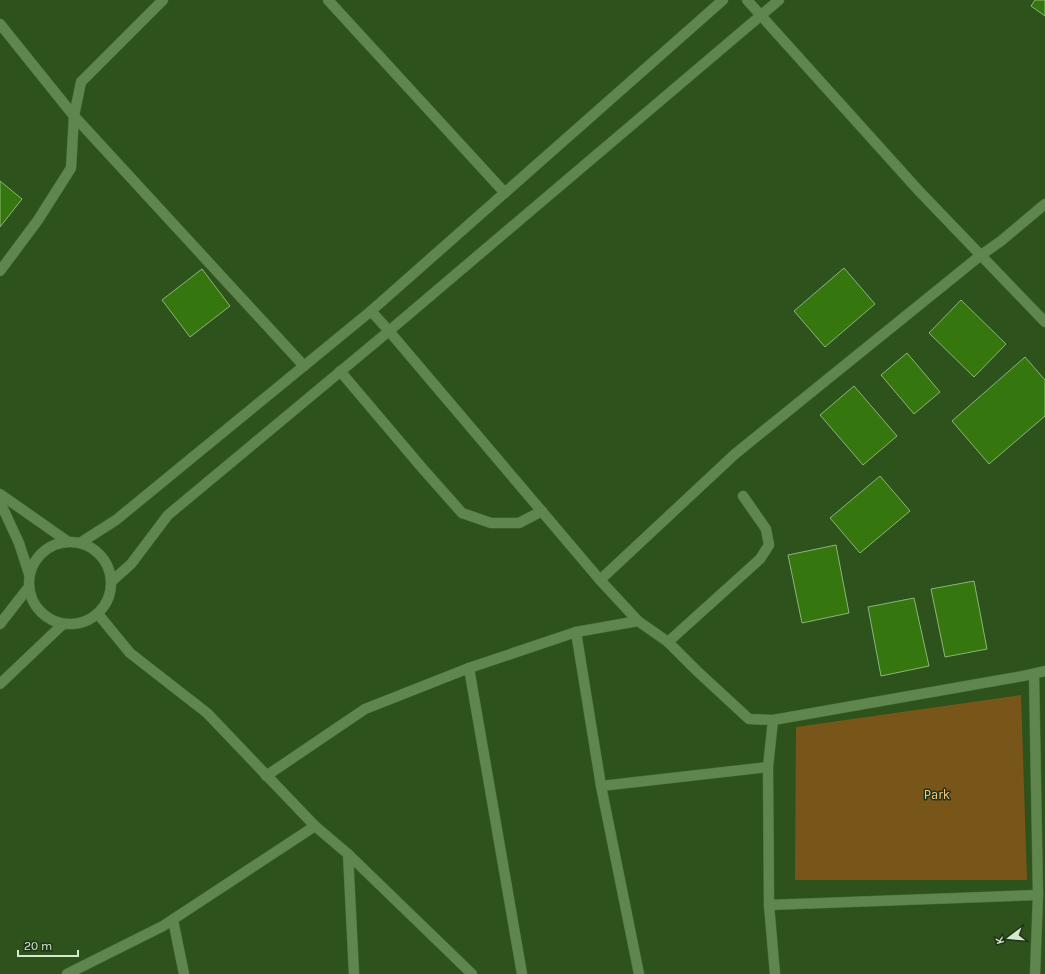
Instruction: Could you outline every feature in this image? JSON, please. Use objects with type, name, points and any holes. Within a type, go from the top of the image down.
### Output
[{"type":"street","points":[[0,271],[38,220],[71,168],[74,116],[81,82],[163,0]]},
{"type":"street","points":[[328,0],[505,193]]},
{"type":"street","points":[[80,543],[116,520],[371,312],[723,0]]},
{"type":"street","points":[[748,0],[918,191],[1045,322]]},
{"type":"street","points":[[112,581],[131,564],[168,515],[389,331],[779,0]]},
{"type":"street","points":[[0,24],[74,116],[304,366]]},
{"type":"street","points":[[600,580],[735,454],[1045,204]]},
{"type":"street","points":[[371,312],[389,331],[600,580],[638,621],[668,642],[749,719],[773,720],[1016,678],[1045,671]]},
{"type":"street","points":[[340,371],[462,513],[491,523],[520,523],[542,511]]},
{"type":"street","points":[[0,494],[67,541]]},
{"type":"street","points":[[668,642],[760,559],[769,546],[766,529],[743,496]]},
{"type":"street","points":[[0,502],[19,543],[29,574]]},
{"type":"street","points":[[67,541],[80,543],[92,548],[102,557],[109,568],[112,581],[106,604],[98,614],[88,621],[76,625],[62,624],[50,620],[39,612],[32,600],[28,588],[29,574],[34,562],[43,551],[54,544],[67,541]]},
{"type":"street","points":[[0,624],[28,588]]},
{"type":"street","points":[[98,614],[130,653],[206,713],[315,826],[348,854],[472,974]]},
{"type":"street","points":[[266,776],[365,709],[469,668],[576,632],[638,621]]},
{"type":"street","points":[[0,684],[62,624]]},
{"type":"street","points":[[576,632],[601,786],[639,974]]},
{"type":"street","points":[[469,668],[522,974]]},
{"type":"street","points":[[1034,674],[1038,895],[1035,974]]},
{"type":"street","points":[[773,720],[768,767],[769,905],[775,974]]},
{"type":"street","points":[[601,786],[768,767]]},
{"type":"street","points":[[67,974],[163,926],[315,826]]},
{"type":"street","points":[[348,854],[354,974]]},
{"type":"street","points":[[769,905],[1038,895]]},
{"type":"street","points":[[172,920],[184,974]]},
{"type":"green space","name":"Park","points":[[1021,695],[1027,880],[795,880],[796,727]]},
{"type":"building","points":[[1035,0],[1045,0],[1045,16],[1031,6]]},
{"type":"building","points":[[0,181],[22,199],[0,227]]},
{"type":"building","points":[[844,268],[875,304],[825,347],[794,311]]},
{"type":"building","points":[[202,269],[230,306],[190,337],[162,300]]},
{"type":"building","points":[[961,300],[1006,344],[974,377],[929,333]]},
{"type":"building","points":[[907,353],[940,392],[914,414],[881,375]]},
{"type":"building","points":[[1025,357],[1045,380],[1045,416],[989,464],[952,421]]},
{"type":"building","points":[[854,386],[897,436],[863,465],[820,415]]},
{"type":"building","points":[[880,476],[910,511],[860,553],[830,518]]},
{"type":"building","points":[[836,545],[849,613],[802,623],[788,555]]},
{"type":"building","points":[[974,581],[987,649],[945,657],[931,589]]},
{"type":"building","points":[[914,598],[929,666],[881,676],[868,607]]}]
